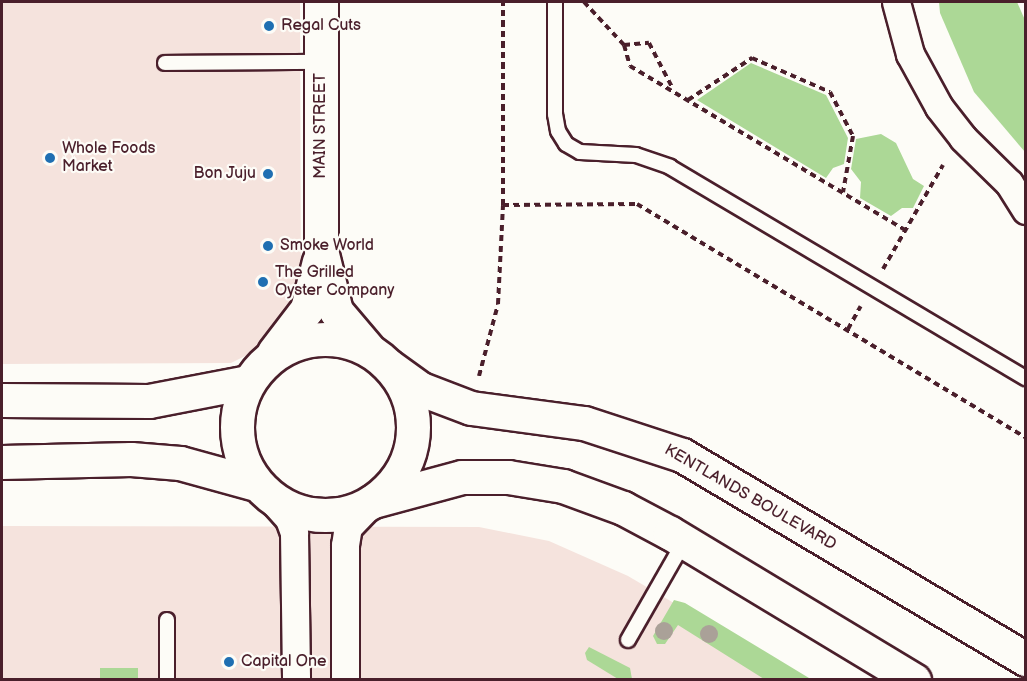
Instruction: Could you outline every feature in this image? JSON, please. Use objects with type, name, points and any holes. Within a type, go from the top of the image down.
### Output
[{"type":"street","name":"MAIN STREET","points":[[257,372],[291,335],[307,309],[321,250],[321,2]]},
{"type":"street","points":[[896,2],[910,54],[939,107],[963,138],[1009,183],[1026,210]]},
{"type":"street","name":"MAIN STREET","points":[[321,250],[336,311],[381,359]]},
{"type":"street","points":[[2,400],[149,401],[257,372],[288,347],[322,339],[354,344],[381,359],[409,399],[413,432],[404,465],[391,486],[348,527],[345,545],[345,680]]},
{"type":"street","name":"KENTLANDS BOULEVARD","points":[[381,359],[421,389],[471,408],[584,423],[682,455],[1026,659]]},
{"type":"street","points":[[257,372],[236,423],[238,445],[260,488],[289,519],[294,533],[296,680]]},
{"type":"street","points":[[2,462],[131,459],[180,463],[260,488],[296,511],[322,515],[345,513],[373,501],[444,480],[508,477],[563,486],[623,508],[914,680]]},
{"type":"lane","points":[[555,2],[555,114],[558,131],[566,144],[580,152],[636,155],[670,167],[1026,378]]},
{"type":"lane","points":[[165,63],[321,62]]},
{"type":"lane","points":[[628,640],[684,542]]},
{"type":"lane","points":[[167,620],[167,680]]},
{"type":"path","points":[[477,380],[498,303],[503,205],[503,2]]},
{"type":"path","points":[[584,2],[624,45],[630,66],[905,230]]},
{"type":"path","points":[[624,45],[649,42],[674,91]]},
{"type":"path","points":[[688,100],[752,58],[830,92],[853,136],[843,192]]},
{"type":"path","points":[[848,329],[943,165]]},
{"type":"path","points":[[503,205],[637,204],[1026,438]]},
{"type":"shaded area","points":[[2,2],[300,2],[301,278],[296,299],[270,339],[251,353],[231,363],[2,364]]},
{"type":"shaded area","points":[[2,526],[479,527],[549,541],[628,576],[803,679],[2,679]]},
{"type":"green space","points":[[939,2],[1017,2],[1025,20],[1025,152],[974,92],[940,13]]},
{"type":"green space","points":[[751,63],[826,95],[848,138],[844,164],[833,168],[826,178],[697,100]]},
{"type":"green space","points":[[881,134],[896,143],[913,179],[924,186],[913,208],[902,208],[891,216],[860,198],[861,182],[851,169],[856,139]]},
{"type":"green space","points":[[674,600],[685,603],[809,678],[764,679],[678,625],[665,644],[657,644],[653,636]]},
{"type":"green space","points":[[589,647],[630,668],[632,679],[618,679],[587,660],[585,653]]},
{"type":"green space","points":[[100,668],[138,668],[138,679],[100,679]]},
{"type":"place","name":"Regal Cuts","points":[[269,26]]},
{"type":"place","name":"Whole Foods Market","points":[[50,158]]},
{"type":"place","name":"Bon Juju","points":[[268,174]]},
{"type":"place","name":"Smoke World","points":[[268,246]]},
{"type":"place","name":"The Grilled Oyster Company","points":[[263,282]]},
{"type":"place","name":"Capital One","points":[[229,662]]}]
